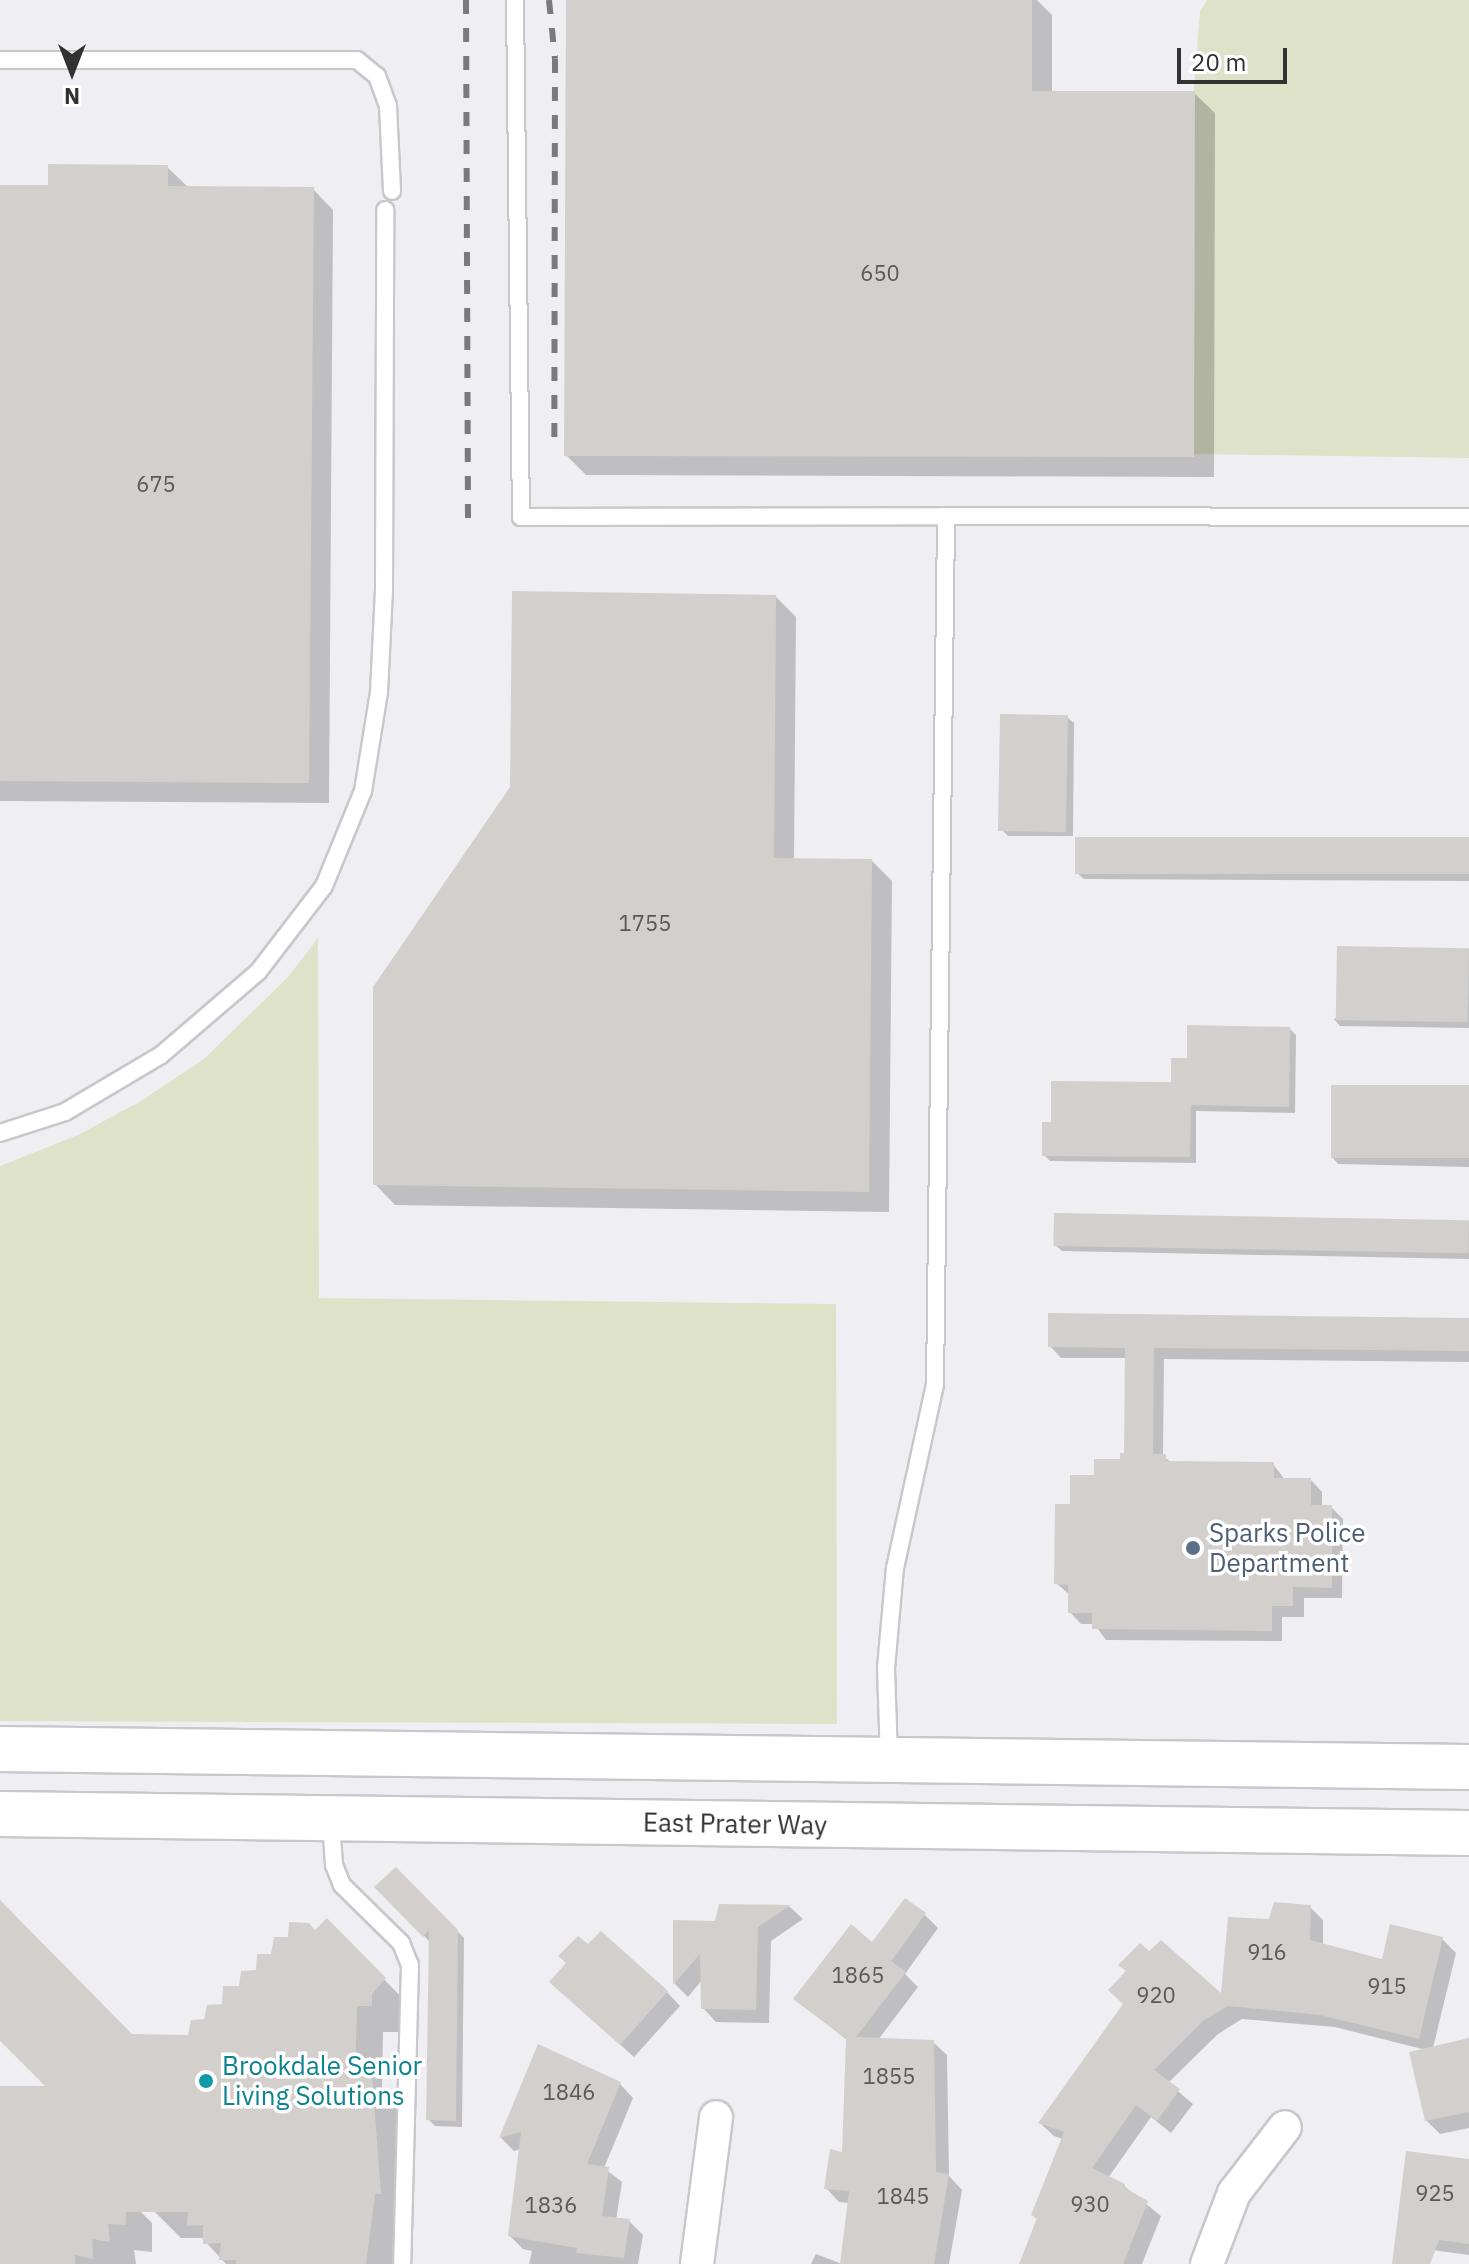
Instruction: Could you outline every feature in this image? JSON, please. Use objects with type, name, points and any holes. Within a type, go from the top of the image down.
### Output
[{"type":"main road","points":[[0,1749],[1469,1767]]},
{"type":"main road","name":"East Prater Way","points":[[0,1814],[1469,1833]]},
{"type":"street","points":[[697,2264],[716,2117]]},
{"type":"street","points":[[1207,2264],[1234,2193],[1285,2127]]},
{"type":"lane","points":[[515,0],[521,517],[1469,517]]},
{"type":"lane","points":[[0,60],[357,60],[377,76],[388,106],[392,191]]},
{"type":"lane","points":[[0,1133],[65,1112],[161,1055],[258,972],[324,886],[363,791],[379,692],[384,589],[385,210]]},
{"type":"lane","points":[[889,1761],[886,1668],[895,1568],[935,1384],[946,516]]},
{"type":"lane","points":[[331,1818],[334,1865],[342,1885],[401,1943],[410,1965],[402,2264]]},
{"type":"green space","points":[[1207,0],[1469,0],[1469,458],[1194,454],[1194,88],[1200,12]]},
{"type":"green space","points":[[318,938],[319,1298],[836,1304],[837,1724],[0,1721],[0,1166],[78,1135],[141,1101],[204,1059],[288,977]]},
{"type":"building","points":[[566,0],[1032,0],[1032,91],[1195,91],[1194,457],[564,456]]},
{"type":"building","points":[[48,164],[168,165],[168,186],[314,187],[309,783],[0,781],[0,185],[48,185]]},
{"type":"building","points":[[512,591],[776,595],[774,858],[872,859],[869,1192],[373,1185],[373,987],[510,787]]},
{"type":"building","points":[[1000,714],[1068,715],[1066,832],[998,831]]},
{"type":"building","points":[[1075,837],[1469,837],[1469,874],[1075,874]]},
{"type":"building","points":[[1337,946],[1469,948],[1468,1022],[1336,1020]]},
{"type":"building","points":[[1187,1025],[1290,1027],[1289,1107],[1191,1105],[1190,1157],[1042,1156],[1042,1122],[1051,1122],[1051,1081],[1171,1082],[1171,1058],[1187,1058]]},
{"type":"building","points":[[1331,1085],[1469,1085],[1469,1158],[1331,1158]]},
{"type":"building","points":[[1054,1213],[1469,1220],[1468,1253],[1053,1246]]},
{"type":"building","name":"Sparks Police Department","points":[[1048,1313],[1469,1318],[1469,1351],[1154,1348],[1153,1454],[1166,1454],[1166,1461],[1274,1462],[1274,1478],[1311,1478],[1311,1505],[1332,1505],[1332,1588],[1293,1587],[1293,1606],[1272,1606],[1272,1631],[1092,1629],[1092,1613],[1068,1613],[1068,1585],[1054,1584],[1055,1504],[1070,1504],[1070,1475],[1094,1475],[1094,1459],[1120,1459],[1120,1453],[1124,1453],[1125,1348],[1048,1347]]},
{"type":"building","points":[[396,1867],[458,1930],[456,2121],[426,2120],[429,1930],[423,1937],[374,1887]]},
{"type":"building","points":[[905,1898],[926,1913],[891,1961],[906,1972],[856,2037],[934,2040],[936,2172],[949,2174],[934,2264],[840,2264],[849,2191],[824,2189],[830,2149],[842,2152],[846,2039],[793,1999],[851,1924],[872,1942]]},
{"type":"building","name":"Brookdale Senior Living Solutions","points":[[0,1900],[132,2034],[188,2035],[191,2020],[204,2019],[207,2005],[222,2004],[223,1986],[239,1986],[241,1971],[256,1970],[257,1954],[271,1954],[274,1937],[288,1937],[289,1922],[309,1923],[315,1930],[327,1918],[386,1978],[372,1994],[372,2006],[357,2006],[355,2075],[372,2075],[381,2194],[375,2194],[366,2264],[236,2264],[236,2260],[219,2260],[221,2243],[203,2244],[203,2225],[187,2226],[188,2212],[126,2212],[126,2225],[108,2224],[110,2242],[92,2239],[93,2259],[75,2255],[75,2264],[0,2264],[0,2086],[45,2086],[0,2041]]},
{"type":"building","points":[[1274,1902],[1311,1905],[1310,1940],[1382,1959],[1390,1924],[1443,1937],[1419,2039],[1320,2015],[1228,2006],[1204,2020],[1154,2070],[1180,2089],[1157,2121],[1136,2105],[1092,2168],[1125,2184],[1125,2188],[1148,2201],[1123,2264],[1019,2264],[1037,2218],[1031,2215],[1064,2132],[1038,2123],[1123,2004],[1108,1990],[1126,1971],[1118,1965],[1140,1943],[1149,1951],[1161,1940],[1221,1993],[1228,1917],[1269,1919]]},
{"type":"building","points":[[719,1904],[791,1905],[758,1927],[756,2010],[701,2009],[700,1954],[673,1985],[673,1920],[715,1921]]},
{"type":"building","points":[[601,1931],[668,1991],[620,2045],[549,1982],[566,1963],[558,1956],[578,1936],[588,1944]]},
{"type":"building","points":[[1469,2038],[1469,2112],[1425,2121],[1409,2052]]},
{"type":"building","points":[[538,2044],[621,2082],[587,2164],[609,2167],[602,2216],[630,2219],[624,2258],[576,2253],[577,2248],[508,2236],[521,2132],[499,2138]]},
{"type":"building","points":[[1406,2151],[1469,2159],[1469,2244],[1439,2240],[1430,2264],[1392,2264]]},
{"type":"railway","points":[[466,0],[468,528]]},
{"type":"railway","points":[[549,0],[555,59],[554,445]]},
{"type":"place","name":"Sparks Police Department","points":[[1193,1548]]},
{"type":"place","name":"Brookdale Senior Living Solutions","points":[[206,2081]]}]
